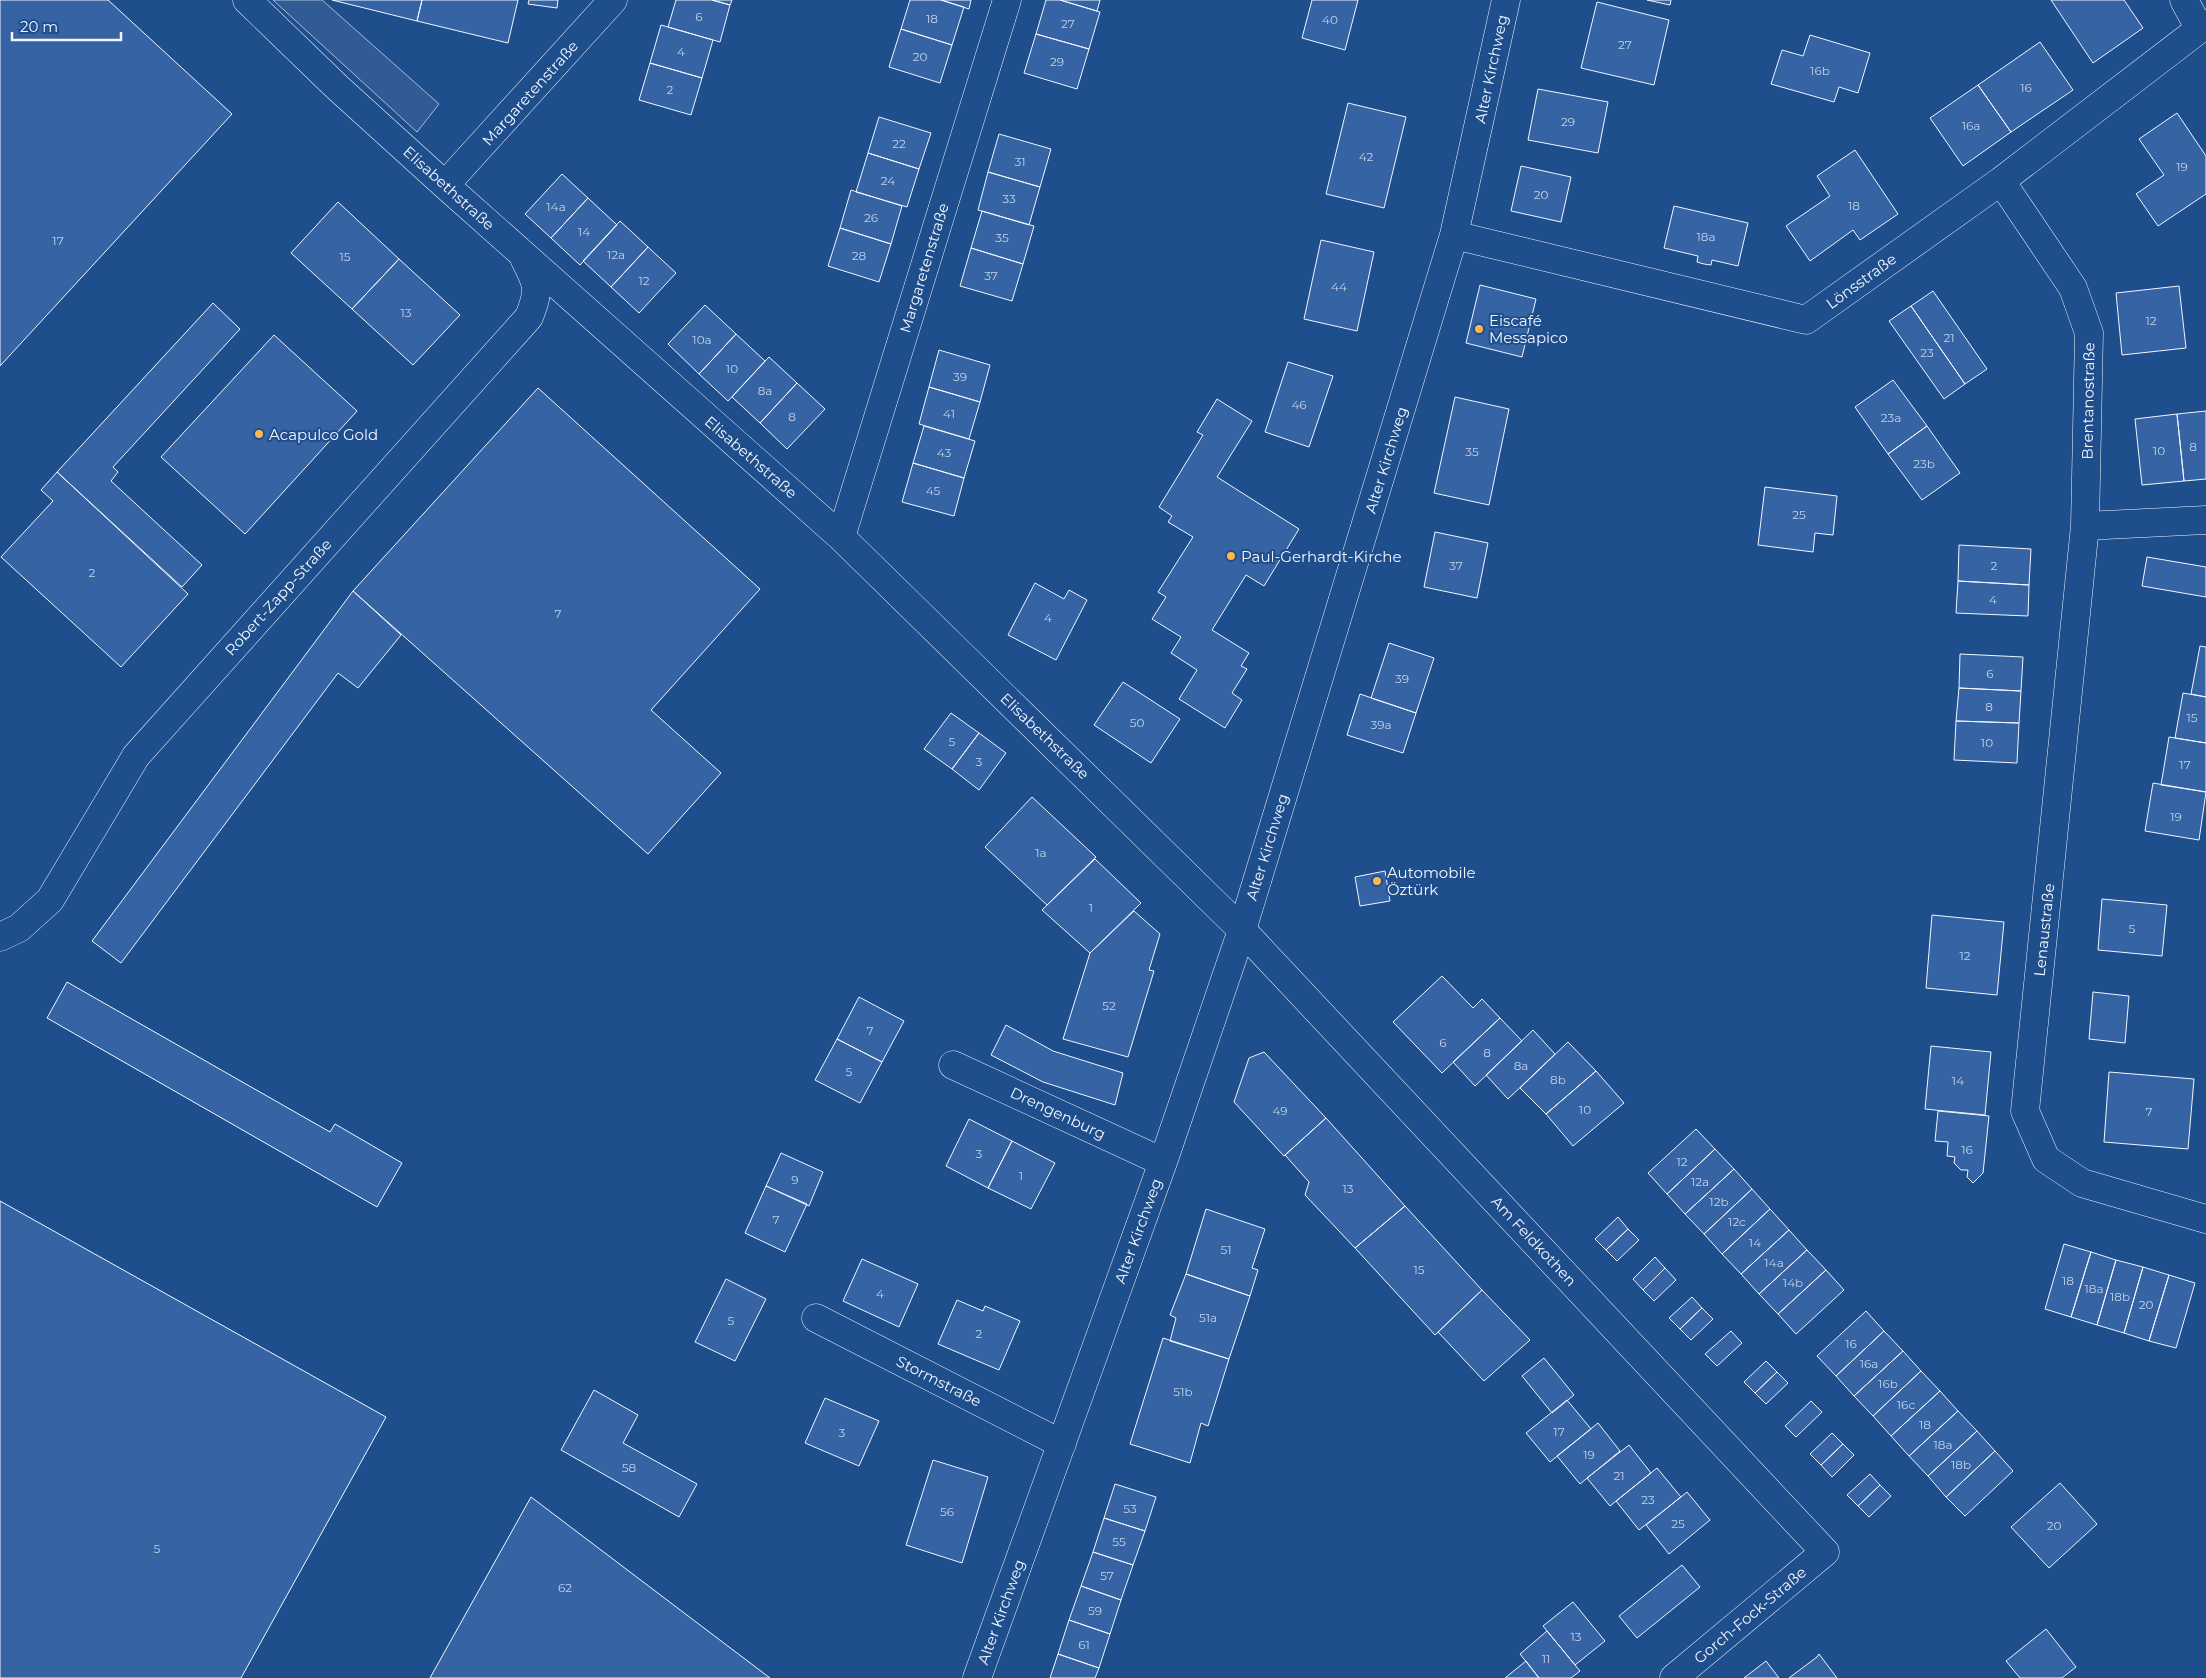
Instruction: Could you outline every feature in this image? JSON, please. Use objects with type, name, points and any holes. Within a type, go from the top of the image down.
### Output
[{"type":"street","name":"Elisabethstraße","points":[[247,0],[337,87],[522,255],[841,537],[1242,930]]},
{"type":"street","name":"Margaretenstraße","points":[[445,185],[558,63],[613,0]]},
{"type":"street","name":"Margaretenstraße","points":[[841,537],[1007,0]]},
{"type":"street","name":"Alter Kirchweg","points":[[977,1678],[1163,1162],[1242,930],[1454,235],[1506,0]]},
{"type":"street","points":[[2184,0],[2203,26]]},
{"type":"street","name":"Lönsstraße","points":[[1454,235],[1806,320],[2001,181],[2203,26]]},
{"type":"street","name":"Brentanostraße","points":[[2001,181],[2073,288],[2089,333],[2085,526]]},
{"type":"street","name":"Robert-Zapp-Straße","points":[[0,937],[19,928],[50,900],[136,756],[528,318],[537,298],[535,280],[522,255]]},
{"type":"street","points":[[2085,526],[2206,520]]},
{"type":"street","name":"Lenaustraße","points":[[2085,526],[2026,1111],[2046,1159],[2082,1183],[2206,1219]]},
{"type":"street","name":"Am Feldkothen","points":[[1242,930],[1826,1552]]},
{"type":"street","name":"Drengenburg","points":[[953,1065],[1163,1162]]},
{"type":"street","name":"Stormstraße","points":[[816,1318],[1062,1444]]},
{"type":"street","name":"Gorch-Fock-Straße","points":[[1674,1678],[1826,1552]]},
{"type":"shaded area","points":[[273,0],[322,0],[439,104],[417,132]]},
{"type":"building","points":[[0,0],[108,0],[232,114],[0,366]]},
{"type":"building","points":[[332,0],[422,0],[417,21]]},
{"type":"building","points":[[422,0],[518,0],[508,43],[417,21]]},
{"type":"building","points":[[529,0],[558,0],[557,8],[528,4]]},
{"type":"building","points":[[676,0],[712,0],[730,5],[720,42],[668,27]]},
{"type":"building","points":[[712,0],[732,0],[730,5]]},
{"type":"building","points":[[910,0],[941,0],[964,7],[952,45],[901,29]]},
{"type":"building","points":[[941,0],[971,0],[969,9]]},
{"type":"building","points":[[1046,0],[1060,0],[1100,12],[1089,49],[1036,34]]},
{"type":"building","points":[[1060,0],[1100,0],[1097,11]]},
{"type":"building","points":[[1312,0],[1358,0],[1345,50],[1302,38]]},
{"type":"building","points":[[1647,0],[1671,0],[1670,5]]},
{"type":"building","points":[[2051,0],[2124,0],[2143,28],[2093,63]]},
{"type":"building","points":[[1597,2],[1669,20],[1654,85],[1581,68]]},
{"type":"building","points":[[661,25],[713,40],[702,78],[650,63]]},
{"type":"building","points":[[901,29],[952,45],[940,83],[889,67]]},
{"type":"building","points":[[1036,34],[1089,49],[1077,89],[1024,73]]},
{"type":"building","points":[[1810,35],[1870,53],[1858,93],[1839,87],[1834,102],[1771,84],[1782,50],[1803,56]]},
{"type":"building","points":[[2040,42],[2073,90],[2011,132],[1978,85]]},
{"type":"building","points":[[650,63],[702,78],[691,115],[639,100]]},
{"type":"building","points":[[1978,85],[2011,132],[1963,166],[1930,118]]},
{"type":"building","points":[[1538,89],[1608,102],[1598,153],[1528,140]]},
{"type":"building","points":[[1348,103],[1406,117],[1384,208],[1326,194]]},
{"type":"building","points":[[2177,113],[2206,156],[2206,194],[2158,226],[2136,194],[2164,175],[2139,139]]},
{"type":"building","points":[[879,117],[931,133],[919,169],[868,153]]},
{"type":"building","points":[[999,134],[1051,149],[1040,187],[988,172]]},
{"type":"building","points":[[1855,150],[1898,214],[1860,240],[1853,230],[1810,261],[1786,226],[1830,196],[1817,176]]},
{"type":"building","points":[[868,153],[919,169],[907,207],[856,192]]},
{"type":"building","points":[[1521,166],[1571,177],[1561,222],[1511,211]]},
{"type":"building","points":[[988,172],[1040,187],[1029,225],[978,210]]},
{"type":"building","points":[[562,174],[588,198],[551,238],[525,214]]},
{"type":"building","points":[[851,190],[902,206],[891,244],[840,228]]},
{"type":"building","points":[[588,198],[617,225],[580,265],[551,238]]},
{"type":"building","points":[[338,202],[399,259],[352,309],[291,253]]},
{"type":"building","points":[[1674,206],[1748,223],[1738,266],[1712,260],[1711,265],[1704,264],[1697,262],[1698,256],[1664,248]]},
{"type":"building","points":[[982,211],[1034,226],[1023,264],[971,248]]},
{"type":"building","points":[[620,221],[648,247],[611,287],[583,261]]},
{"type":"building","points":[[840,228],[891,244],[879,282],[828,266]]},
{"type":"building","points":[[1321,240],[1374,252],[1357,331],[1304,319]]},
{"type":"building","points":[[648,247],[676,273],[639,313],[611,287]]},
{"type":"building","points":[[971,248],[1023,264],[1012,301],[960,286]]},
{"type":"building","points":[[399,259],[460,315],[413,365],[352,309]]},
{"type":"building","points":[[1480,285],[1536,299],[1522,357],[1466,343]]},
{"type":"building","points":[[2179,286],[2186,348],[2122,355],[2116,293]]},
{"type":"building","points":[[1933,291],[1987,369],[1965,384],[1911,306]]},
{"type":"building","points":[[213,303],[240,329],[113,467],[118,472],[111,481],[202,565],[182,587],[57,472]]},
{"type":"building","points":[[705,305],[736,334],[699,374],[668,344]]},
{"type":"building","points":[[1911,306],[1965,384],[1944,399],[1889,321]]},
{"type":"building","points":[[736,334],[765,361],[728,401],[699,374]]},
{"type":"building","name":"Acapulco Gold","points":[[274,335],[357,411],[245,534],[161,457]]},
{"type":"building","points":[[939,350],[990,365],[980,402],[929,387]]},
{"type":"building","points":[[769,357],[797,383],[760,423],[732,397]]},
{"type":"building","points":[[1288,362],[1333,376],[1309,447],[1265,432]]},
{"type":"building","points":[[1893,380],[1927,426],[1888,454],[1855,407]]},
{"type":"building","points":[[797,383],[825,409],[787,449],[760,423]]},
{"type":"building","points":[[929,387],[980,402],[969,439],[919,424]]},
{"type":"building","points":[[538,388],[760,589],[651,710],[721,773],[648,854],[353,591]]},
{"type":"building","points":[[1455,397],[1509,409],[1489,505],[1434,493]]},
{"type":"building","name":"Paul-Gerhardt-Kirche","points":[[1217,399],[1252,421],[1217,477],[1299,529],[1264,586],[1246,575],[1212,630],[1249,653],[1241,666],[1247,669],[1232,693],[1242,700],[1225,728],[1179,699],[1197,670],[1171,653],[1181,637],[1152,619],[1166,597],[1158,592],[1193,537],[1168,522],[1172,516],[1159,507],[1203,435],[1197,432]]},
{"type":"building","points":[[2206,411],[2206,479],[2184,481],[2177,414]]},
{"type":"building","points":[[2177,414],[2184,481],[2142,485],[2135,419]]},
{"type":"building","points":[[924,426],[975,441],[964,478],[913,463]]},
{"type":"building","points":[[1927,426],[1960,473],[1922,500],[1888,454]]},
{"type":"building","points":[[913,463],[964,478],[954,516],[902,502]]},
{"type":"building","points":[[57,472],[188,594],[121,667],[1,557],[53,501],[41,490]]},
{"type":"building","points":[[1765,487],[1837,496],[1833,535],[1815,533],[1813,552],[1758,545]]},
{"type":"building","points":[[1435,532],[1488,543],[1477,598],[1424,587]]},
{"type":"building","points":[[1959,545],[2031,549],[2029,585],[1958,581]]},
{"type":"building","points":[[2147,557],[2206,567],[2206,597],[2142,586]]},
{"type":"building","points":[[1958,581],[2029,585],[2028,616],[1956,613]]},
{"type":"building","points":[[1035,583],[1064,599],[1069,590],[1087,600],[1056,660],[1008,635]]},
{"type":"building","points":[[353,591],[401,635],[358,688],[338,673],[121,963],[92,941]]},
{"type":"building","points":[[1389,643],[1434,658],[1416,713],[1371,698]]},
{"type":"building","points":[[2200,646],[2206,647],[2206,697],[2191,694]]},
{"type":"building","points":[[1960,654],[2023,657],[2021,691],[1959,688]]},
{"type":"building","points":[[1123,682],[1180,719],[1151,763],[1094,725]]},
{"type":"building","points":[[1959,688],[2021,691],[2019,723],[1956,721]]},
{"type":"building","points":[[2183,693],[2206,697],[2206,743],[2175,738]]},
{"type":"building","points":[[1360,694],[1416,713],[1403,753],[1347,735]]},
{"type":"building","points":[[951,713],[979,733],[952,769],[924,749]]},
{"type":"building","points":[[1956,721],[2019,723],[2017,763],[1954,760]]},
{"type":"building","points":[[979,733],[1006,753],[979,790],[952,769]]},
{"type":"building","points":[[2169,737],[2206,743],[2206,792],[2161,785]]},
{"type":"building","points":[[2153,783],[2206,792],[2199,840],[2145,831]]},
{"type":"building","points":[[1032,797],[1096,857],[1047,905],[985,847]]},
{"type":"building","points":[[1095,859],[1141,903],[1090,953],[1042,910]]},
{"type":"building","points":[[1385,871],[1390,901],[1360,906],[1355,877]]},
{"type":"building","points":[[2102,899],[2167,905],[2162,956],[2098,950]]},
{"type":"building","points":[[1134,911],[1160,934],[1149,970],[1154,971],[1128,1057],[1063,1039],[1090,953]]},
{"type":"building","points":[[1932,915],[2004,922],[1997,995],[1926,988]]},
{"type":"building","points":[[1442,976],[1473,1008],[1482,999],[1500,1018],[1442,1073],[1393,1022]]},
{"type":"building","points":[[67,982],[330,1132],[335,1124],[402,1163],[377,1207],[47,1018]]},
{"type":"building","points":[[2093,992],[2129,996],[2125,1043],[2089,1039]]},
{"type":"building","points":[[859,997],[904,1021],[882,1062],[837,1039]]},
{"type":"building","points":[[1500,1018],[1522,1041],[1475,1086],[1453,1062]]},
{"type":"building","points":[[1006,1025],[1053,1051],[1123,1073],[1115,1105],[1043,1082],[991,1055]]},
{"type":"building","points":[[1533,1030],[1555,1054],[1508,1099],[1486,1075]]},
{"type":"building","points":[[837,1039],[882,1062],[860,1103],[815,1080]]},
{"type":"building","points":[[1568,1042],[1596,1071],[1546,1114],[1520,1088]]},
{"type":"building","points":[[1931,1046],[1991,1052],[1985,1115],[1925,1109]]},
{"type":"building","points":[[1264,1052],[1326,1118],[1284,1156],[1234,1102],[1249,1058]]},
{"type":"building","points":[[1596,1071],[1624,1103],[1573,1146],[1546,1114]]},
{"type":"building","points":[[2109,1072],[2194,1079],[2188,1149],[2104,1142]]},
{"type":"building","points":[[1938,1111],[1989,1116],[1983,1173],[1973,1183],[1967,1177],[1968,1170],[1961,1170],[1954,1163],[1955,1157],[1947,1156],[1948,1142],[1935,1141]]},
{"type":"building","points":[[1326,1118],[1405,1206],[1355,1248],[1305,1195],[1309,1182],[1285,1155]]},
{"type":"building","points":[[969,1119],[1012,1141],[988,1188],[946,1166]]},
{"type":"building","points":[[1696,1129],[1715,1149],[1667,1194],[1648,1173]]},
{"type":"building","points":[[1012,1141],[1055,1163],[1031,1209],[988,1188]]},
{"type":"building","points":[[1715,1149],[1734,1169],[1685,1214],[1667,1194]]},
{"type":"building","points":[[781,1153],[823,1172],[809,1206],[766,1186]]},
{"type":"building","points":[[1734,1169],[1752,1189],[1704,1234],[1685,1214]]},
{"type":"building","points":[[766,1186],[807,1204],[785,1252],[745,1233]]},
{"type":"building","points":[[1752,1189],[1770,1209],[1722,1254],[1704,1234]]},
{"type":"building","points":[[0,1201],[386,1417],[241,1678],[0,1678]]},
{"type":"building","points":[[1405,1206],[1482,1290],[1435,1335],[1355,1248]]},
{"type":"building","points":[[1206,1209],[1265,1229],[1252,1268],[1258,1270],[1250,1296],[1186,1274]]},
{"type":"building","points":[[1770,1209],[1789,1230],[1741,1274],[1722,1254]]},
{"type":"building","points":[[1618,1217],[1628,1229],[1606,1250],[1595,1239]]},
{"type":"building","points":[[1628,1229],[1639,1240],[1617,1261],[1606,1250]]},
{"type":"building","points":[[1789,1230],[1807,1250],[1759,1294],[1741,1274]]},
{"type":"building","points":[[2064,1244],[2091,1252],[2071,1317],[2045,1309]]},
{"type":"building","points":[[1807,1250],[1826,1270],[1778,1314],[1759,1294]]},
{"type":"building","points":[[2091,1252],[2116,1260],[2097,1325],[2071,1317]]},
{"type":"building","points":[[1655,1257],[1665,1268],[1643,1290],[1633,1279]]},
{"type":"building","points":[[862,1259],[918,1284],[899,1327],[843,1301]]},
{"type":"building","points":[[2116,1260],[2143,1267],[2124,1333],[2097,1325]]},
{"type":"building","points":[[2143,1267],[2169,1275],[2149,1341],[2124,1333]]},
{"type":"building","points":[[1665,1268],[1676,1280],[1654,1301],[1643,1290]]},
{"type":"building","points":[[1826,1270],[1844,1290],[1796,1334],[1778,1314]]},
{"type":"building","points":[[1186,1274],[1250,1296],[1229,1359],[1170,1341],[1176,1318],[1170,1315]]},
{"type":"building","points":[[2169,1275],[2195,1283],[2176,1348],[2149,1341]]},
{"type":"building","points":[[726,1279],[766,1299],[735,1361],[695,1342]]},
{"type":"building","points":[[1482,1290],[1530,1340],[1484,1381],[1438,1332]]},
{"type":"building","points":[[1692,1297],[1702,1308],[1680,1329],[1669,1318]]},
{"type":"building","points":[[957,1300],[983,1311],[985,1306],[1020,1321],[999,1370],[938,1344]]},
{"type":"building","points":[[1702,1308],[1713,1319],[1691,1340],[1680,1329]]},
{"type":"building","points":[[1866,1311],[1884,1331],[1836,1376],[1817,1356]]},
{"type":"building","points":[[1731,1331],[1742,1343],[1717,1366],[1705,1354]]},
{"type":"building","points":[[1884,1331],[1903,1351],[1854,1396],[1836,1376]]},
{"type":"building","points":[[1163,1338],[1229,1359],[1208,1426],[1201,1423],[1190,1463],[1130,1444]]},
{"type":"building","points":[[1903,1351],[1921,1371],[1873,1416],[1854,1396]]},
{"type":"building","points":[[1544,1358],[1574,1395],[1552,1413],[1522,1376]]},
{"type":"building","points":[[1766,1361],[1777,1372],[1755,1393],[1744,1382]]},
{"type":"building","points":[[1921,1371],[1940,1391],[1891,1436],[1873,1416]]},
{"type":"building","points":[[1777,1372],[1788,1383],[1766,1404],[1755,1393]]},
{"type":"building","points":[[594,1390],[638,1415],[623,1443],[697,1484],[679,1517],[561,1450]]},
{"type":"building","points":[[1940,1391],[1958,1411],[1909,1456],[1891,1436]]},
{"type":"building","points":[[825,1398],[879,1421],[859,1466],[805,1443]]},
{"type":"building","points":[[1567,1400],[1591,1429],[1550,1462],[1526,1433]]},
{"type":"building","points":[[1811,1401],[1822,1412],[1796,1437],[1785,1426]]},
{"type":"building","points":[[1958,1411],[1977,1431],[1928,1476],[1909,1456]]},
{"type":"building","points":[[1598,1423],[1620,1451],[1580,1484],[1557,1456]]},
{"type":"building","points":[[1977,1431],[1995,1451],[1946,1497],[1928,1476]]},
{"type":"building","points":[[1832,1433],[1843,1444],[1821,1465],[1810,1454]]},
{"type":"building","points":[[1843,1444],[1854,1455],[1832,1477],[1821,1465]]},
{"type":"building","points":[[1629,1445],[1651,1473],[1610,1506],[1587,1478]]},
{"type":"building","points":[[1995,1451],[2013,1471],[1965,1516],[1946,1497]]},
{"type":"building","points":[[933,1460],[988,1477],[962,1563],[906,1545]]},
{"type":"building","points":[[1657,1468],[1681,1497],[1639,1530],[1616,1501]]},
{"type":"building","points":[[1870,1474],[1880,1485],[1858,1506],[1847,1495]]},
{"type":"building","points":[[2060,1483],[2097,1524],[2049,1568],[2011,1527]]},
{"type":"building","points":[[1115,1484],[1156,1497],[1145,1531],[1104,1518]]},
{"type":"building","points":[[1880,1485],[1891,1496],[1869,1517],[1858,1506]]},
{"type":"building","points":[[1687,1492],[1710,1520],[1669,1554],[1646,1525]]},
{"type":"building","points":[[531,1497],[770,1678],[430,1678]]},
{"type":"building","points":[[1104,1518],[1145,1531],[1133,1565],[1093,1552]]},
{"type":"building","points":[[1093,1552],[1133,1565],[1121,1600],[1081,1586]]},
{"type":"building","points":[[1682,1565],[1700,1587],[1637,1638],[1619,1616]]},
{"type":"building","points":[[1081,1586],[1121,1600],[1110,1634],[1069,1620]]},
{"type":"building","points":[[1573,1602],[1605,1641],[1575,1665],[1543,1626]]},
{"type":"building","points":[[1069,1620],[1110,1634],[1099,1668],[1058,1654]]},
{"type":"building","points":[[2046,1629],[2076,1667],[2062,1678],[2020,1678],[2006,1661]]},
{"type":"building","points":[[1547,1631],[1580,1671],[1571,1678],[1539,1678],[1520,1654]]},
{"type":"building","points":[[1058,1654],[1099,1668],[1095,1678],[1050,1678]]},
{"type":"building","points":[[1819,1654],[1837,1678],[1789,1678],[1817,1657]]},
{"type":"building","points":[[1526,1661],[1539,1678],[1505,1678]]},
{"type":"building","points":[[1766,1661],[1779,1678],[1744,1678]]},
{"type":"place","name":"Eiscafé Messapico","points":[[1479,329]]},
{"type":"place","name":"Acapulco Gold","points":[[259,434]]},
{"type":"place","name":"Paul-Gerhardt-Kirche","points":[[1231,556]]},
{"type":"place","name":"Automobile Öztürk","points":[[1377,881]]}]
